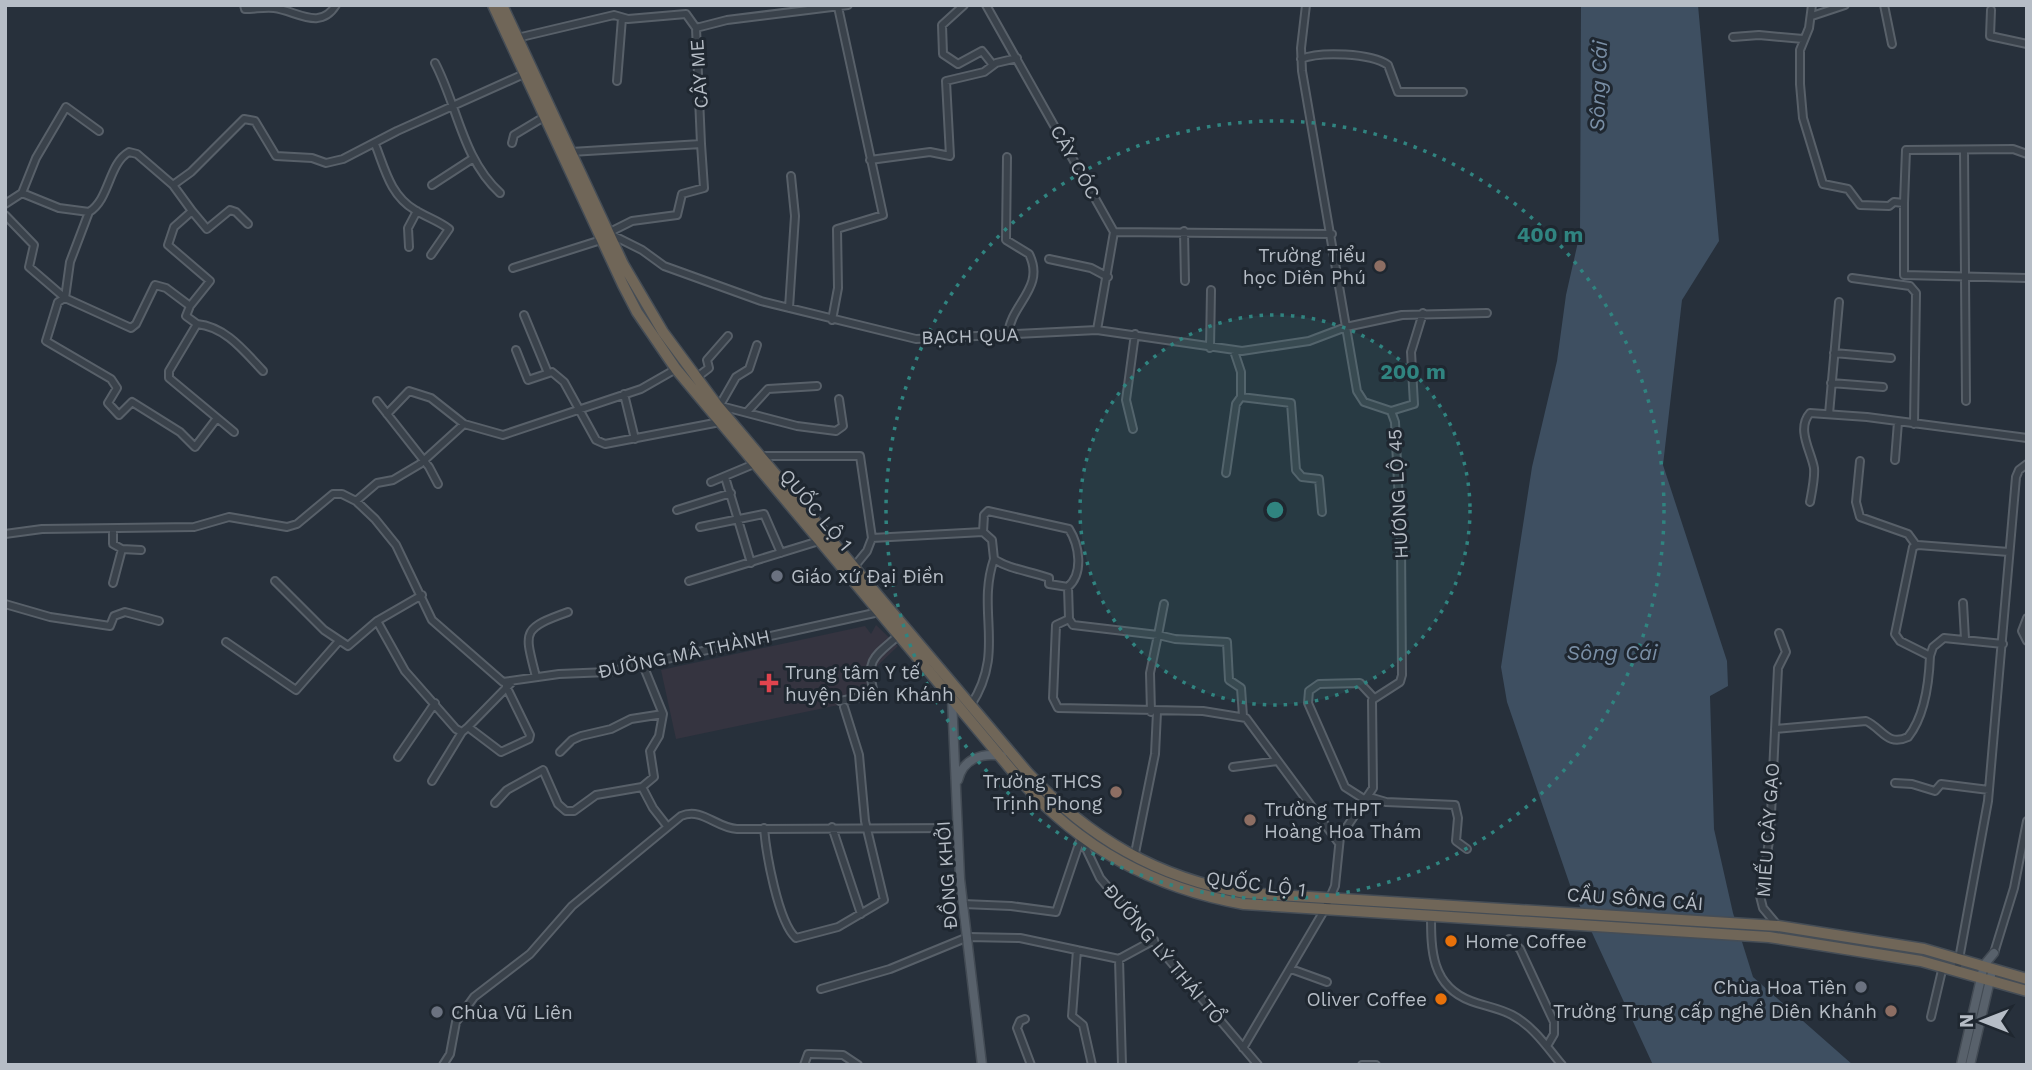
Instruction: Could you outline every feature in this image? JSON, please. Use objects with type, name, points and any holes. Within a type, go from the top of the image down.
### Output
[{"type":"highway","name":"QUỐC LỘ 1","points":[[493,5],[571,152],[637,312],[676,369],[720,422],[854,567],[1017,759],[1078,821],[1133,858],[1179,877],[1225,889],[1498,907]]},
{"type":"highway","name":"QUỐC LỘ 1","points":[[502,5],[524,74],[544,117],[605,237],[641,298],[696,379],[719,405],[819,541],[1035,797],[1081,838],[1129,869],[1200,895],[1255,905],[1502,918]]},
{"type":"highway","name":"CẦU SÔNG CÁI","points":[[1498,907],[1774,926],[1875,940],[1960,958],[2027,979]]},
{"type":"highway","name":"CẦU SÔNG CÁI","points":[[1502,918],[1769,937],[1852,947],[1943,966],[2027,991]]},
{"type":"main road","name":"ĐỒNG KHỞI","points":[[951,682],[963,904],[982,1065]]},
{"type":"main road","points":[[957,787],[966,764],[982,755],[1017,759]]},
{"type":"main road","points":[[1961,1065],[1994,953]]},
{"type":"main road","points":[[1970,1065],[1986,978]]},
{"type":"street","points":[[244,5],[245,9],[274,8],[316,19],[329,15],[337,5]]},
{"type":"street","points":[[612,5],[614,15]]},
{"type":"street","points":[[686,5],[686,13],[696,28]]},
{"type":"street","name":"CÂY ME","points":[[605,237],[632,221],[677,215],[682,194],[704,188],[696,28],[848,5]]},
{"type":"street","points":[[964,5],[942,25],[943,54],[958,64],[982,51],[993,65]]},
{"type":"street","name":"CÂY CÓC","points":[[986,5],[1114,232]]},
{"type":"street","name":"HƯƠNG LỘ 45","points":[[1306,5],[1301,59],[1358,395],[1367,403],[1391,411],[1396,432],[1401,544],[1402,675],[1398,683],[1373,697]]},
{"type":"street","points":[[1812,5],[1812,16],[1803,39],[1799,65],[1801,106],[1822,183],[1848,189],[1860,205],[1904,203]]},
{"type":"street","points":[[1812,16],[1845,5]]},
{"type":"street","points":[[1884,5],[1892,44]]},
{"type":"street","points":[[767,6],[769,15]]},
{"type":"street","points":[[832,7],[883,215],[837,229],[838,288],[832,320]]},
{"type":"street","points":[[1991,10],[1990,36],[2027,44]]},
{"type":"street","points":[[513,40],[614,15],[622,18],[686,13]]},
{"type":"street","points":[[617,81],[622,18]]},
{"type":"street","points":[[1733,37],[1759,35],[1803,39]]},
{"type":"street","points":[[1301,59],[1318,53],[1371,58],[1388,65],[1398,92],[1463,92]]},
{"type":"street","points":[[870,160],[930,152],[950,156],[950,113],[945,83],[953,77],[984,72],[993,65],[1017,58]]},
{"type":"street","points":[[435,63],[472,159],[500,193]]},
{"type":"street","points":[[173,185],[191,172],[244,119],[255,121],[276,156],[312,158],[326,163],[375,144],[397,131],[524,74]]},
{"type":"street","points":[[5,204],[22,193],[36,158],[66,107],[99,131]]},
{"type":"street","points":[[512,142],[514,135],[544,117]]},
{"type":"street","points":[[375,144],[392,188],[417,211],[449,229],[431,255]]},
{"type":"street","points":[[571,152],[701,144]]},
{"type":"street","points":[[2027,153],[2013,149],[1906,150],[1904,203],[1905,275],[2027,278]]},
{"type":"street","points":[[1964,150],[1966,401]]},
{"type":"street","points":[[65,298],[70,262],[89,212],[98,205],[121,159],[129,152],[137,154],[173,185],[207,229],[230,210],[248,225]]},
{"type":"street","points":[[1007,157],[1006,240],[1029,254],[1034,275],[1029,293],[1012,316],[1008,335]]},
{"type":"street","points":[[432,185],[472,159]]},
{"type":"street","points":[[789,309],[795,204],[791,176]]},
{"type":"street","points":[[22,193],[59,208],[89,212]]},
{"type":"street","points":[[192,211],[174,227],[168,240],[168,245],[210,281],[190,306],[186,316],[197,324],[214,328],[231,339],[263,371]]},
{"type":"street","points":[[409,247],[408,228],[417,211]]},
{"type":"street","points":[[5,215],[34,246],[29,268],[65,298],[131,328],[136,324],[155,285],[166,288],[190,306]]},
{"type":"street","points":[[1184,231],[1185,281]]},
{"type":"street","points":[[1097,330],[1114,232],[1332,234]]},
{"type":"street","points":[[513,268],[605,237]]},
{"type":"street","name":"BẠCH QUA","points":[[605,237],[642,250],[664,266],[789,309],[916,339],[1040,334],[1049,330],[1097,330],[1234,351],[1276,348],[1309,341],[1346,327],[1423,313],[1487,313]]},
{"type":"street","points":[[1049,260],[1091,268],[1108,277]]},
{"type":"street","points":[[1852,278],[1910,286],[1916,293],[1914,424]]},
{"type":"street","points":[[1210,348],[1211,290]]},
{"type":"street","points":[[65,298],[58,302],[46,341],[111,379],[117,388],[108,403],[115,412],[119,415],[132,402],[180,432],[195,447],[216,418]]},
{"type":"street","points":[[1829,414],[1839,302]]},
{"type":"street","points":[[1391,411],[1414,404],[1411,352],[1423,313]]},
{"type":"street","points":[[524,315],[548,373]]},
{"type":"street","points":[[197,324],[168,376],[234,432]]},
{"type":"street","points":[[1133,429],[1126,400],[1135,334]]},
{"type":"street","points":[[696,379],[709,368],[708,360],[728,336]]},
{"type":"street","points":[[757,345],[749,369],[736,377],[719,405],[797,426],[836,431],[843,426],[839,399]]},
{"type":"street","points":[[516,350],[528,380],[548,373],[556,374],[565,382],[599,443],[635,439],[720,422]]},
{"type":"street","points":[[1226,473],[1236,404],[1241,397],[1241,372],[1234,351]]},
{"type":"street","points":[[1834,352],[1891,358]]},
{"type":"street","points":[[387,414],[409,391],[431,398],[464,424],[503,435],[579,407],[641,389],[676,369]]},
{"type":"street","points":[[1831,383],[1883,387]]},
{"type":"street","points":[[747,412],[768,388],[817,386]]},
{"type":"street","points":[[624,394],[635,439]]},
{"type":"street","points":[[1241,397],[1291,403],[1296,471],[1304,478],[1319,479],[1322,512]]},
{"type":"street","points":[[377,401],[438,484]]},
{"type":"street","points":[[1810,502],[1814,468],[1805,439],[1805,419],[1812,413],[2027,438]]},
{"type":"street","points":[[1895,460],[1898,422]]},
{"type":"street","points":[[356,501],[377,483],[393,480],[423,461],[464,424]]},
{"type":"street","points":[[711,481],[725,477],[757,460],[860,456],[872,538],[867,551],[854,567]]},
{"type":"street","points":[[1860,461],[1858,514],[1865,520],[1908,534],[1916,545],[2009,552]]},
{"type":"street","points":[[1957,970],[1989,790],[2017,475],[2027,464]]},
{"type":"street","points":[[725,477],[751,563]]},
{"type":"street","points":[[5,534],[42,529],[194,527],[229,517],[287,527],[298,524],[333,494],[342,494],[356,501],[396,545],[432,620],[505,685],[530,735],[529,739],[501,752],[465,729],[435,703],[405,671],[377,621]]},
{"type":"street","points":[[677,510],[731,494]]},
{"type":"street","points":[[983,532],[984,515],[988,511],[1069,529],[1078,553],[1076,578],[1068,587]]},
{"type":"street","points":[[700,527],[737,517],[764,514],[781,553]]},
{"type":"street","points":[[113,529],[113,544],[122,549],[141,550]]},
{"type":"street","points":[[872,538],[955,531],[983,532],[992,540],[994,559],[987,584],[990,646],[988,671],[971,705]]},
{"type":"street","points":[[689,581],[819,541]]},
{"type":"street","points":[[1916,545],[1900,601],[1895,634],[1930,656]]},
{"type":"street","points":[[113,583],[122,549]]},
{"type":"street","points":[[994,559],[1049,578],[1049,584],[1068,587]]},
{"type":"street","points":[[275,581],[339,641],[348,646],[377,621],[422,595]]},
{"type":"street","points":[[1068,587],[1071,596],[1069,619]]},
{"type":"street","points":[[1963,603],[1965,639]]},
{"type":"street","points":[[5,604],[50,617],[110,626],[114,616],[125,612],[159,621]]},
{"type":"street","points":[[1133,858],[1155,754],[1150,673],[1164,604]]},
{"type":"street","points":[[536,677],[527,643],[528,635],[547,619],[568,612]]},
{"type":"street","name":"ĐƯỜNG MÂ THÀNH","points":[[505,685],[536,677],[600,674],[879,612]]},
{"type":"street","points":[[2026,642],[2027,618]]},
{"type":"street","points":[[1069,619],[1082,627],[1140,630],[1175,639],[1227,642],[1229,680],[1241,688],[1243,716]]},
{"type":"street","points":[[1069,619],[1056,625],[1053,666],[1056,706],[1154,712],[1203,711],[1243,716],[1252,723],[1338,842]]},
{"type":"street","name":"MIẾU CÂY GẠO","points":[[1774,926],[1763,908],[1760,896],[1770,835],[1778,668],[1786,652],[1779,633]]},
{"type":"street","points":[[764,828],[779,897],[793,936],[803,937],[838,927],[884,900],[867,828],[859,755],[842,704],[873,689],[869,672],[872,660],[899,635]]},
{"type":"street","points":[[1775,729],[1866,720],[1887,738],[1905,739],[1914,728],[1924,700],[1930,656],[1941,638],[2003,644]]},
{"type":"street","points":[[226,642],[296,690],[339,641]]},
{"type":"street","points":[[495,803],[507,790],[543,770],[558,804],[566,811],[574,811],[596,794],[642,787],[654,777],[650,751],[659,736],[663,714],[643,665]]},
{"type":"street","points":[[1243,1048],[1331,898],[1337,871],[1338,842],[1368,799],[1373,788],[1373,697],[1360,683],[1319,684],[1309,691],[1308,702],[1345,788],[1368,799],[1386,802],[1455,806],[1458,828],[1455,841],[1467,849]]},
{"type":"street","points":[[432,780],[465,729],[505,685]]},
{"type":"street","points":[[398,757],[435,703]]},
{"type":"street","points":[[560,752],[572,740],[582,736],[604,732],[631,719],[663,714]]},
{"type":"street","points":[[1233,767],[1277,761]]},
{"type":"street","points":[[1895,783],[1935,791],[1941,784],[1989,790]]},
{"type":"street","points":[[642,787],[667,826]]},
{"type":"street","points":[[443,1065],[450,1054],[456,1022],[467,1005],[530,954],[572,906],[681,816],[694,813],[728,828],[958,828]]},
{"type":"street","points":[[1994,953],[2014,888],[2027,821]]},
{"type":"street","points":[[832,827],[861,914]]},
{"type":"street","points":[[963,904],[1012,906],[1056,912],[1081,838]]},
{"type":"street","name":"ĐƯỜNG LÝ THÁI TỔ","points":[[1081,838],[1096,873],[1258,1065]]},
{"type":"street","points":[[1431,914],[1431,951],[1442,980],[1467,999],[1516,1017],[1547,1046],[1562,1065]]},
{"type":"street","points":[[821,989],[890,969],[968,937],[1020,938],[1119,959],[1154,940]]},
{"type":"street","points":[[1509,939],[1520,950],[1555,1022],[1555,1034],[1547,1046]]},
{"type":"street","points":[[1077,950],[1072,1016],[1083,1025],[1092,1065]]},
{"type":"street","points":[[1119,959],[1122,1065]]},
{"type":"street","points":[[1931,1017],[1943,966]]},
{"type":"street","points":[[1291,968],[1327,982]]},
{"type":"street","points":[[1026,1019],[1020,1021],[1017,1028],[1031,1065]]},
{"type":"street","points":[[804,1065],[808,1054],[844,1055],[858,1065]]},
{"type":"street","points":[[1362,1065],[1376,1065]]},
{"type":"shaded area","name":"Trung tâm Y tế huyện Diên Khánh","points":[[876,625],[898,646],[873,670],[877,697],[676,739],[661,670],[865,626],[871,634]]},
{"type":"water","name":"Sông Cái","points":[[1581,5],[1698,5],[1719,241],[1682,300],[1663,465],[1727,661],[1728,686],[1710,696],[1714,829],[1733,913],[1753,977],[1853,1065],[1653,1065],[1570,885],[1507,702],[1501,667],[1532,467],[1557,361],[1566,295],[1580,233]]},
{"type":"place","name":"Trường Tiểu học Diên Phú","points":[[1380,266]]},
{"type":"place","name":"Giáo xứ Đại Điền","points":[[777,576]]},
{"type":"place","name":"Trung tâm Y tế huyện Diên Khánh","points":[[769,683]]},
{"type":"place","name":"Trường THCS Trịnh Phong","points":[[1116,792]]},
{"type":"place","name":"Trường THPT Hoàng Hoa Thám","points":[[1250,820]]},
{"type":"place","name":"Home Coffee","points":[[1451,941]]},
{"type":"place","name":"Chùa Hoa Tiên","points":[[1861,987]]},
{"type":"place","name":"Oliver Coffee","points":[[1441,999]]},
{"type":"place","name":"Trường Trung cấp nghề Diên Khánh","points":[[1891,1011]]},
{"type":"place","name":"Chùa Vũ Liên","points":[[437,1012]]}]
